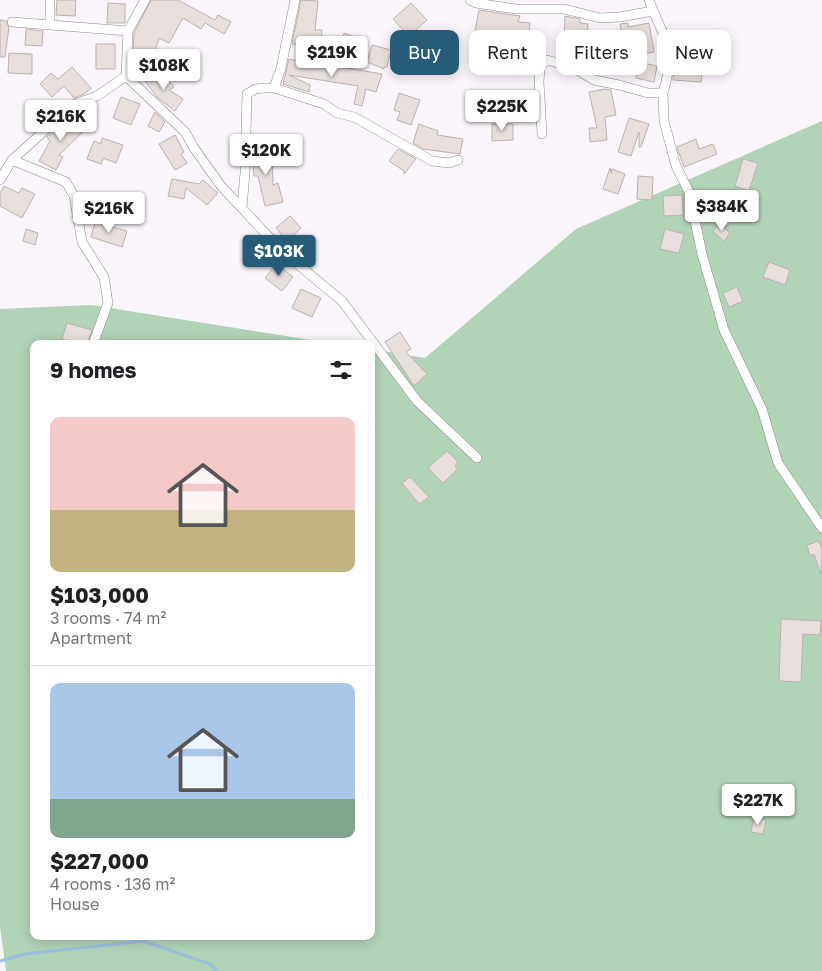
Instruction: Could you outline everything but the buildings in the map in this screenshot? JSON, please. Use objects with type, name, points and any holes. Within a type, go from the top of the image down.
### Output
[{"type":"street","points":[[50,0],[50,25]]},
{"type":"street","points":[[145,0],[128,31],[126,76],[185,132],[220,186],[285,254],[342,301],[371,340]]},
{"type":"street","points":[[274,88],[281,68],[295,0]]},
{"type":"street","points":[[470,0],[476,3],[516,9],[564,9],[600,18],[620,17],[653,11]]},
{"type":"street","points":[[649,0],[669,48],[670,67],[663,93],[664,120],[676,166],[689,192],[702,254],[724,330],[762,410],[778,463],[822,528]]},
{"type":"street","points":[[12,22],[128,31]]},
{"type":"street","points":[[542,134],[540,66],[547,60],[572,67],[594,80],[619,84],[648,93],[663,93]]},
{"type":"street","points":[[0,180],[12,160],[42,134],[60,114],[74,104],[97,96],[126,76]]},
{"type":"street","points":[[242,207],[247,94],[255,89],[274,88],[324,104],[338,113],[354,116],[432,161],[449,163],[458,160]]},
{"type":"street","points":[[12,160],[66,182],[74,196],[82,242],[104,277],[108,303],[94,340]]},
{"type":"street","points":[[375,346],[416,401],[477,458]]},
{"type":"green space","points":[[822,121],[822,971],[6,971],[0,927],[0,309],[91,305],[311,340],[30,340],[30,940],[375,940],[375,350],[425,358],[576,229]]},
{"type":"waterway","points":[[0,961],[25,954],[143,941],[210,964],[217,971]]}]
